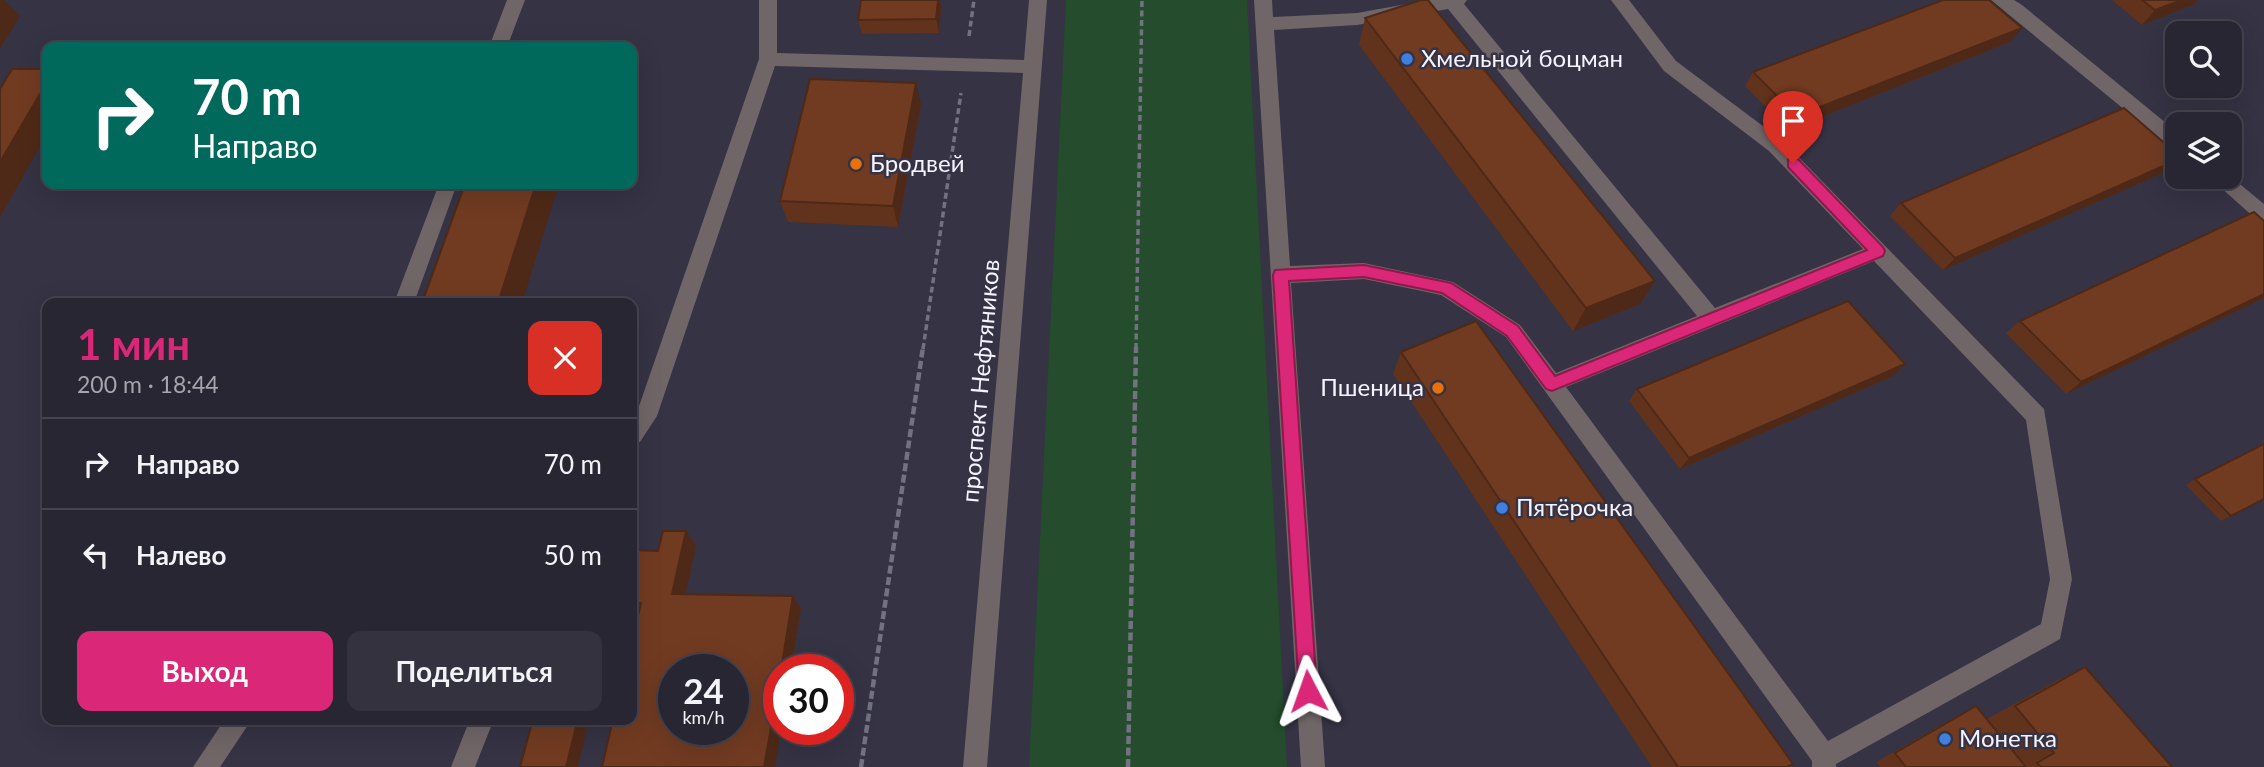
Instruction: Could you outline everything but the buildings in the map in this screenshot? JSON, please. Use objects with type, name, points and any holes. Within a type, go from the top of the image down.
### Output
[{"type":"street","points":[[500,42],[516,0]]},
{"type":"street","points":[[637,428],[646,416],[768,59],[768,0]]},
{"type":"street","name":"проспект Нефтяников","points":[[975,767],[1038,0]]},
{"type":"street","points":[[1263,0],[1313,767]]},
{"type":"street","points":[[1281,275],[1364,271],[1446,288],[1513,331],[1824,762],[2052,631],[2061,579],[2036,416],[1776,146],[1670,66],[1620,0]]},
{"type":"street","points":[[2000,0],[2016,9],[2165,132]]},
{"type":"street","points":[[1264,24],[1357,19],[1455,1],[1712,319]]},
{"type":"street","points":[[768,59],[1034,67]]},
{"type":"street","points":[[406,298],[446,189]]},
{"type":"street","points":[[2233,189],[2264,215]]},
{"type":"street","points":[[1552,384],[1878,251]]},
{"type":"street","points":[[205,767],[236,725]]},
{"type":"street","points":[[463,767],[480,725]]},
{"type":"path","points":[[860,767],[974,0]]},
{"type":"path","points":[[1128,767],[1142,0]]},
{"type":"green space","points":[[1066,0],[1247,0],[1287,767],[1029,767]]},
{"type":"place","name":"Хмельной боцман","points":[[1407,59]]},
{"type":"place","name":"Бродвей","points":[[856,164]]},
{"type":"place","name":"Пшеница","points":[[1438,388]]},
{"type":"place","name":"Пятёрочка","points":[[1502,508]]},
{"type":"place","name":"Монетка","points":[[1945,739]]},
{"type":"route","points":[[1308,691],[1281,275],[1364,271],[1446,288],[1513,331],[1552,384],[1878,251],[1793,163]]}]
